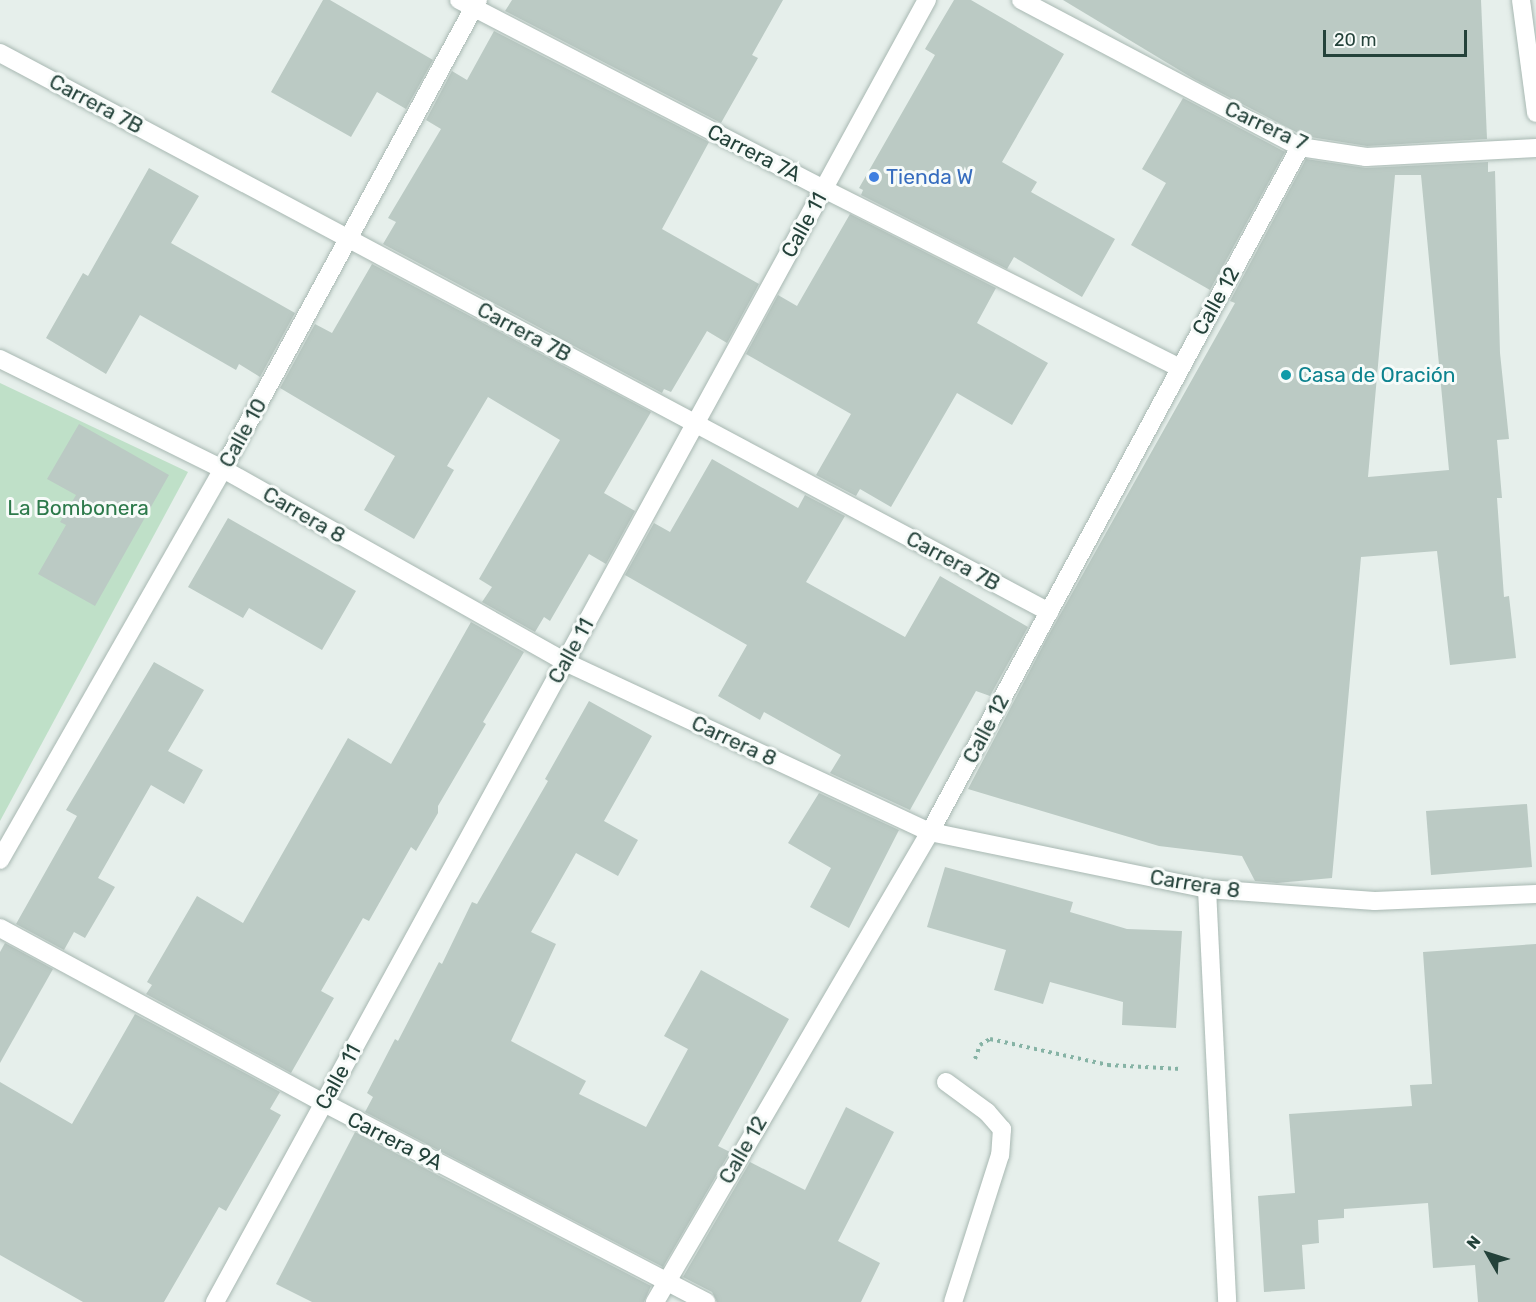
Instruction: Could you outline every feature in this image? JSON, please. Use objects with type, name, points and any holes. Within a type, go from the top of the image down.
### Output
[{"type":"street","name":"Calle 11","points":[[215,1302],[927,0]]},
{"type":"street","name":"Carrera 7","points":[[1021,0],[1300,147],[1366,157],[1536,148]]},
{"type":"street","points":[[1521,0],[1536,113]]},
{"type":"street","name":"Carrera 7A","points":[[470,3],[824,189],[1180,368]]},
{"type":"street","name":"Calle 10","points":[[0,860],[224,469],[348,239],[470,3]]},
{"type":"street","name":"Carrera 7B","points":[[0,53],[1049,612]]},
{"type":"street","name":"Calle 12","points":[[655,1302],[930,832],[1300,147]]},
{"type":"street","name":"Carrera 8","points":[[0,358],[224,469],[565,662],[930,832],[1207,889],[1375,901],[1536,894]]},
{"type":"street","points":[[1207,889],[1214,1072],[1227,1302]]},
{"type":"street","name":"Carrera 9A","points":[[0,928],[324,1103],[706,1302]]},
{"type":"street","points":[[946,1082],[963,1092],[987,1112],[1002,1129],[1000,1155],[953,1302]]},
{"type":"path","points":[[963,1092],[980,1045],[990,1039],[1108,1065],[1214,1072]]},
{"type":"green space","name":"La Bombonera","points":[[0,383],[188,472],[0,821]]},
{"type":"building","points":[[323,0],[330,0],[433,60],[406,109],[377,92],[351,137],[271,92]]},
{"type":"building","points":[[512,0],[783,0],[752,55],[758,58],[721,123],[505,11]]},
{"type":"building","points":[[954,0],[971,0],[1064,54],[1002,162],[1037,182],[1031,192],[1115,239],[1082,297],[1014,257],[1007,269],[861,195],[863,190],[859,188],[935,55],[925,49]]},
{"type":"building","points":[[1063,0],[1481,0],[1487,139],[1367,146],[1304,136],[1194,79]]},
{"type":"building","points":[[494,31],[709,142],[662,229],[759,284],[727,343],[707,331],[671,392],[664,389],[662,393],[383,244],[396,222],[388,218],[441,129],[426,120],[452,71],[467,80]]},
{"type":"building","points":[[1183,98],[1285,152],[1210,290],[1131,245],[1166,183],[1142,169]]},
{"type":"building","name":"Casa de Oración","points":[[1306,159],[1366,168],[1488,162],[1488,172],[1495,171],[1500,353],[1509,439],[1497,440],[1502,498],[1497,498],[1504,597],[1509,596],[1516,658],[1450,665],[1437,551],[1361,557],[1332,878],[1277,883],[1255,881],[1242,856],[1159,846],[968,789],[1047,638],[1235,303],[1230,301]],"holes":[[[1395,175],[1421,175],[1449,470],[1368,477]]]},
{"type":"building","points":[[149,168],[199,196],[171,243],[295,313],[260,377],[239,364],[236,370],[140,315],[106,374],[46,338],[83,273],[88,276]]},
{"type":"building","points":[[850,214],[996,288],[977,323],[1048,363],[1012,425],[957,393],[891,507],[860,489],[856,496],[816,475],[851,414],[746,354],[778,295],[797,306]]},
{"type":"building","points":[[372,264],[651,412],[604,493],[635,511],[606,564],[589,554],[550,621],[544,617],[535,632],[482,602],[492,587],[479,579],[560,440],[488,397],[447,466],[454,470],[414,539],[364,510],[395,456],[280,388],[315,324],[332,333]]},
{"type":"building","points":[[79,424],[169,475],[95,606],[38,574],[66,525],[60,522],[76,495],[47,479]]},
{"type":"building","points":[[712,459],[798,508],[805,495],[845,516],[806,582],[905,637],[940,576],[1028,627],[990,696],[976,691],[910,810],[830,773],[841,755],[764,712],[760,720],[718,696],[747,645],[625,575],[654,523],[670,532]]},
{"type":"building","points":[[228,518],[356,591],[322,650],[249,608],[243,618],[188,587]]},
{"type":"building","points":[[471,622],[524,652],[483,722],[486,724],[438,806],[438,813],[416,851],[411,847],[369,921],[363,918],[321,991],[334,998],[291,1073],[146,994],[152,985],[147,982],[197,896],[243,923],[348,738],[391,764]]},
{"type":"building","points":[[154,662],[204,690],[168,751],[203,770],[184,804],[151,785],[98,878],[115,887],[85,938],[74,932],[64,950],[16,924],[77,816],[66,810]]},
{"type":"building","points":[[589,701],[652,736],[604,821],[638,840],[618,876],[576,853],[531,932],[556,944],[511,1041],[586,1081],[579,1094],[646,1127],[688,1049],[664,1036],[701,970],[789,1019],[718,1146],[730,1152],[663,1267],[365,1112],[373,1097],[367,1093],[395,1039],[398,1041],[439,962],[442,964],[472,902],[477,904],[548,781],[545,779]]},
{"type":"building","points":[[819,793],[899,830],[849,928],[810,907],[831,868],[788,843]]},
{"type":"building","points":[[1527,804],[1532,867],[1431,875],[1426,811]]},
{"type":"building","points":[[945,867],[1073,902],[1070,912],[1127,929],[1182,931],[1176,1028],[1122,1025],[1123,1002],[1050,982],[1043,1004],[994,990],[1006,950],[927,927]]},
{"type":"building","points":[[5,943],[53,969],[0,1063],[0,952]]},
{"type":"building","points":[[1536,944],[1536,1302],[1478,1302],[1475,1265],[1433,1268],[1428,1203],[1344,1209],[1344,1218],[1318,1220],[1319,1243],[1302,1245],[1305,1289],[1264,1292],[1258,1196],[1295,1193],[1289,1114],[1412,1106],[1410,1085],[1432,1084],[1423,952]]},
{"type":"building","points":[[135,1014],[280,1092],[270,1109],[281,1115],[226,1211],[219,1207],[164,1302],[83,1302],[0,1255],[0,1082],[72,1124]]},
{"type":"building","points":[[846,1107],[894,1132],[838,1241],[880,1263],[861,1302],[717,1302],[712,1292],[683,1277],[750,1162],[805,1190]]},
{"type":"building","points":[[355,1132],[651,1286],[644,1302],[312,1302],[276,1284]]},
{"type":"place","name":"Tienda W","points":[[874,177]]},
{"type":"place","name":"Casa de Oración","points":[[1286,375]]}]
